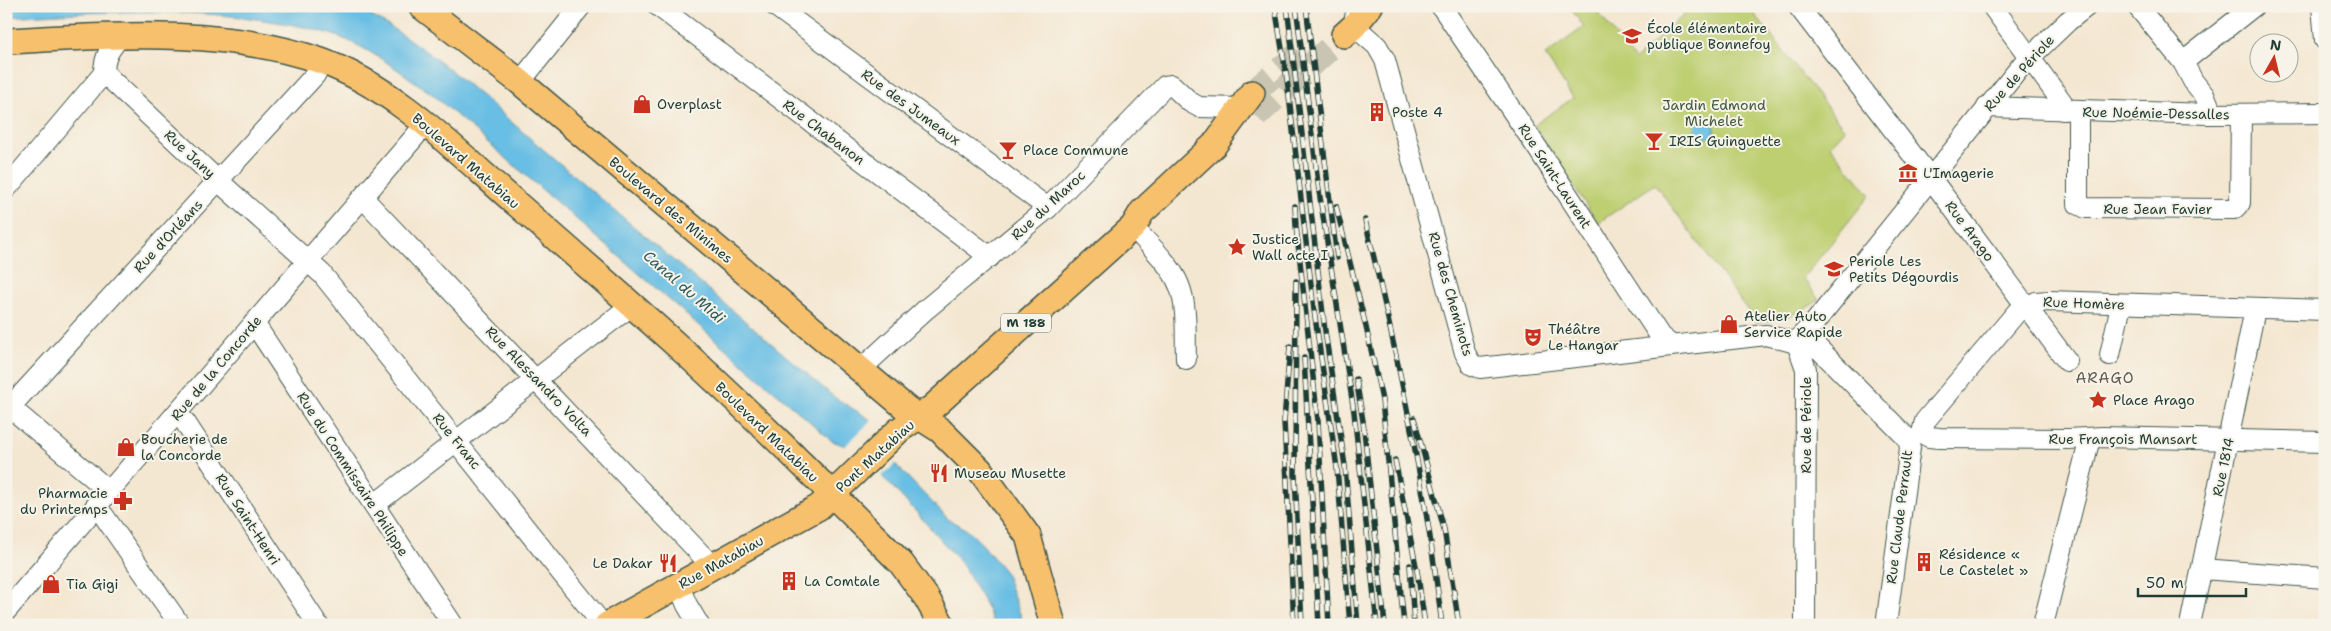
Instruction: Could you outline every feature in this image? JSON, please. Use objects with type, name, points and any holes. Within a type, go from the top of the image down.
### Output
[{"type":"main road","name":"Boulevard des Minimes","points":[[421,6],[520,82],[860,370],[908,424],[940,430],[980,470],[1028,536],[1052,625]]},
{"type":"main road","points":[[1353,19],[1370,6]]},
{"type":"main road","name":"Boulevard Matabiau","points":[[6,41],[163,36],[220,40],[264,46],[322,61],[348,72],[372,86],[425,125],[632,305],[716,381],[901,563],[926,596],[942,625]]},
{"type":"main road","name":"M 188","points":[[908,424],[933,407],[1133,227],[1150,218],[1216,158],[1250,105]]},
{"type":"main road","name":"Pont Matabiau","points":[[832,494],[908,424]]},
{"type":"main road","name":"Rue Matabiau","points":[[606,625],[819,507],[832,494]]},
{"type":"street","points":[[520,82],[581,6]]},
{"type":"street","name":"Rue Chabanon","points":[[658,6],[990,257]]},
{"type":"street","name":"Rue des Jumeaux","points":[[775,6],[1048,208]]},
{"type":"street","name":"Rue Saint-Laurent","points":[[1441,6],[1538,149],[1660,336],[1670,344]]},
{"type":"street","name":"Rue Arago","points":[[1798,6],[2067,361]]},
{"type":"street","points":[[1992,6],[2062,102],[2071,111]]},
{"type":"street","name":"Rue de Périole","points":[[1805,625],[1806,369],[1796,341],[1815,322],[1987,107],[2030,57],[2087,6]]},
{"type":"street","points":[[2137,6],[2183,62],[2193,81],[2205,96],[2209,106],[2209,114]]},
{"type":"street","points":[[2183,62],[2254,6]]},
{"type":"street","points":[[2322,6],[2325,40]]},
{"type":"street","name":"Rue des Cheminots","points":[[1353,19],[1377,46],[1385,60],[1466,352],[1472,366],[1480,368],[1670,344],[1766,335],[1796,341]]},
{"type":"street","points":[[6,189],[104,73],[104,64],[108,52],[120,37]]},
{"type":"street","name":"Rue d'Orléans","points":[[8,406],[315,75],[322,61]]},
{"type":"street","name":"Rue Jany","points":[[104,73],[218,181],[307,261]]},
{"type":"street","name":"Rue du Maroc","points":[[860,370],[920,314],[1048,208],[1164,86],[1175,87],[1190,102],[1199,106],[1250,105]]},
{"type":"street","name":"Rue Noémie-Dessalles","points":[[1987,107],[2209,114],[2325,113]]},
{"type":"street","name":"Rue Jean Favier","points":[[2071,111],[2078,204],[2086,208],[2234,209],[2240,203],[2241,114]]},
{"type":"street","name":"Rue de la Concorde","points":[[6,611],[177,415],[425,125]]},
{"type":"street","name":"Rue Alessandro Volta","points":[[363,198],[537,379],[713,567]]},
{"type":"street","points":[[1133,227],[1172,272],[1179,286],[1183,302],[1186,359]]},
{"type":"street","name":"Rue Franc","points":[[307,261],[322,274],[603,625]]},
{"type":"street","name":"Rue Homère","points":[[1915,436],[1925,420],[1996,335],[2026,306],[2049,300],[2254,309],[2325,310]]},
{"type":"street","points":[[2110,355],[2122,304]]},
{"type":"street","points":[[374,506],[632,305]]},
{"type":"street","name":"Rue 1814","points":[[2190,625],[2254,309]]},
{"type":"street","name":"Rue du Commissaire Philippe","points":[[254,323],[453,625]]},
{"type":"street","name":"Rue Claude Perrault","points":[[1796,341],[1819,349],[1915,436],[1910,448],[1886,625]]},
{"type":"street","points":[[8,406],[109,491]]},
{"type":"street","name":"Rue Saint-Henri","points":[[177,415],[185,422],[318,625]]},
{"type":"street","name":"Rue François Mansart","points":[[1915,436],[1940,438],[2090,438],[2325,442]]},
{"type":"street","points":[[2043,625],[2090,438]]},
{"type":"street","points":[[95,507],[104,516],[180,625]]},
{"type":"street","points":[[2202,569],[2325,578]]},
{"type":"street","points":[[679,586],[687,605],[699,625]]},
{"type":"green space","name":"Jardin Edmond Michelet","points":[[1569,6],[1593,6],[1635,60],[1692,6],[1748,6],[1845,130],[1830,146],[1870,195],[1803,278],[1819,300],[1790,316],[1757,323],[1655,184],[1598,223],[1534,125],[1573,98],[1545,55],[1584,27]]},
{"type":"water","name":"Canal du Midi","points":[[6,6],[352,6],[378,20],[404,36],[455,74],[834,397],[871,420],[895,464],[948,519],[969,531],[1005,572],[1024,625],[994,625],[987,607],[962,564],[857,450],[832,441],[432,94],[371,53],[349,41],[325,32],[249,18],[158,12],[98,12],[6,17]]},
{"type":"water","points":[[1701,118],[1709,118],[1715,124],[1715,132],[1709,138],[1701,138],[1695,132],[1695,124]]},
{"type":"pier","points":[[874,418],[897,462],[880,478],[856,452],[842,449]]},
{"type":"tunnel","points":[[1256,116],[1344,35]]},
{"type":"tunnel","points":[[1252,93],[1308,46]]},
{"type":"railway","points":[[1275,6],[1287,79],[1314,310],[1337,468],[1350,625]]},
{"type":"railway","points":[[1287,6],[1325,331],[1345,466],[1358,625]]},
{"type":"railway","points":[[1296,6],[1319,191],[1354,412],[1377,625]]},
{"type":"railway","points":[[1306,6],[1337,258]]},
{"type":"railway","points":[[1295,206],[1318,421],[1329,625]]},
{"type":"railway","points":[[1336,206],[1382,400],[1404,625]]},
{"type":"railway","points":[[1365,220],[1410,421],[1428,523],[1442,625]]},
{"type":"railway","points":[[1296,281],[1295,475],[1302,625]]},
{"type":"railway","points":[[1290,346],[1284,421],[1294,625]]},
{"type":"railway","points":[[1304,358],[1319,625]]},
{"type":"railway","points":[[1356,379],[1363,421],[1385,625]]},
{"type":"railway","points":[[1414,418],[1444,529],[1459,625]]},
{"type":"railway","points":[[1395,460],[1418,576],[1425,625]]},
{"type":"railway","points":[[1410,565],[1414,625]]},
{"type":"place","name":"École élémentaire publique Bonnefoy","points":[[1632,36]]},
{"type":"place","name":"Overplast","points":[[642,104]]},
{"type":"place","name":"Poste 4","points":[[1377,112]]},
{"type":"place","name":"IRIS Guinguette","points":[[1654,141]]},
{"type":"place","name":"Place Commune","points":[[1008,150]]},
{"type":"place","name":"L'Imagerie","points":[[1908,173]]},
{"type":"place","name":"Justice Wall acte I","points":[[1237,247]]},
{"type":"place","name":"Periole Les Petits Dégourdis","points":[[1834,269]]},
{"type":"place","name":"Atelier Auto Service Rapide","points":[[1729,324]]},
{"type":"place","name":"Théâtre Le Hangar","points":[[1533,337]]},
{"type":"place","name":"Place Arago","points":[[2098,400]]},
{"type":"place","name":"Boucherie de la Concorde","points":[[126,447]]},
{"type":"place","name":"Museau Musette","points":[[939,473]]},
{"type":"place","name":"Pharmacie du Printemps","points":[[123,501]]},
{"type":"place","name":"Résidence « Le Castelet »","points":[[1924,562]]},
{"type":"place","name":"Le Dakar","points":[[668,563]]},
{"type":"place","name":"La Comtale","points":[[789,581]]},
{"type":"place","name":"Tia Gigi","points":[[51,584]]},
{"type":"district","name":"ARAGO","points":[[2105,378]]}]
